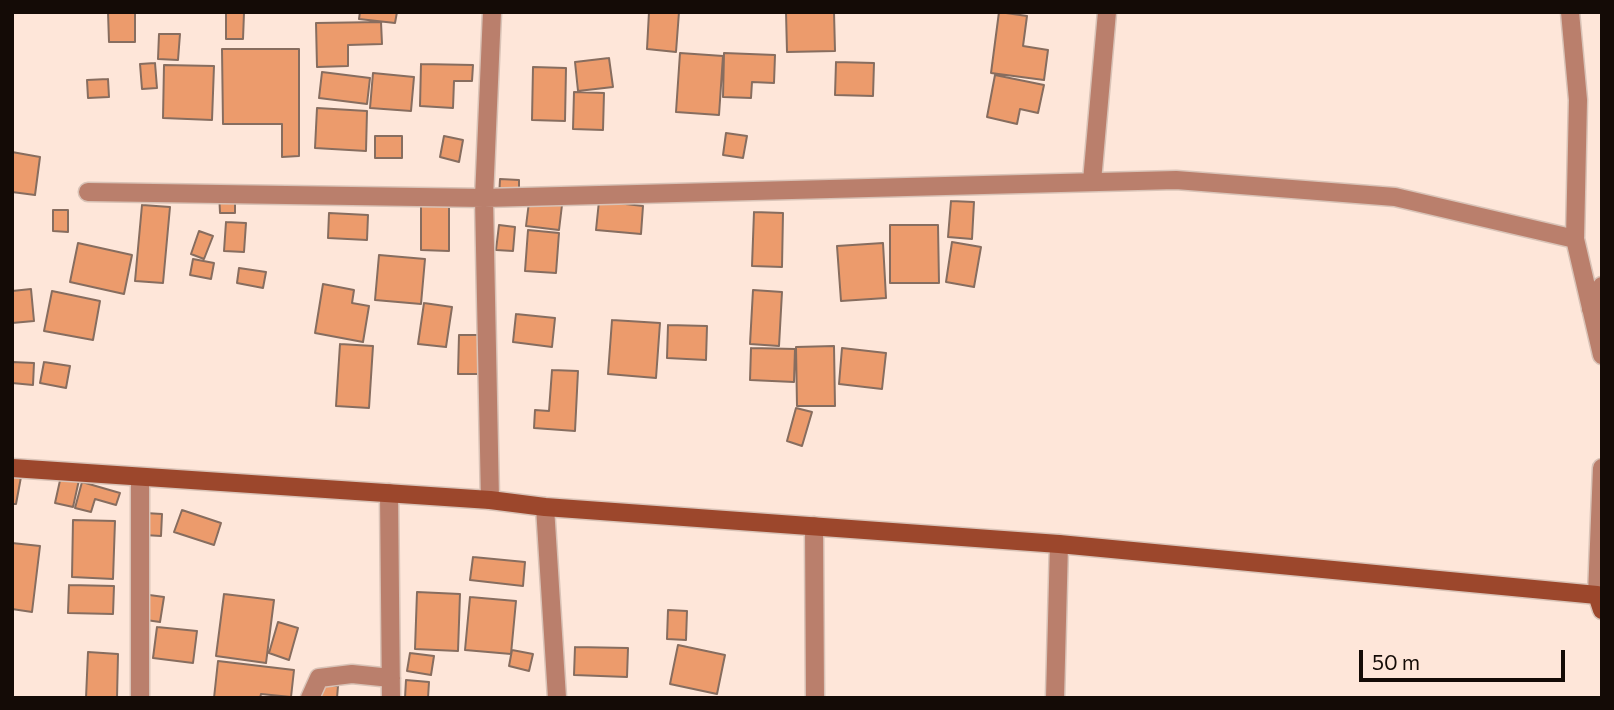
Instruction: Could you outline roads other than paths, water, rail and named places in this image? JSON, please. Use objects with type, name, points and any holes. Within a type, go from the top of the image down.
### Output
[{"type":"main road","points":[[12,468],[490,500],[545,507],[1059,544],[1599,603]]},
{"type":"street","points":[[490,500],[484,198],[492,12]]},
{"type":"street","points":[[1092,181],[1107,12]]},
{"type":"street","points":[[1570,12],[1578,100],[1575,239],[1602,355]]},
{"type":"street","points":[[88,192],[484,198],[1177,180],[1395,197],[1575,239]]},
{"type":"street","points":[[1591,309],[1602,286]]},
{"type":"street","points":[[1599,603],[1602,468]]},
{"type":"street","points":[[140,698],[141,477]]},
{"type":"street","points":[[389,493],[391,698]]},
{"type":"street","points":[[545,507],[557,698]]},
{"type":"street","points":[[814,526],[815,698]]},
{"type":"street","points":[[1055,698],[1059,544]]},
{"type":"street","points":[[310,698],[319,678],[352,674],[391,678]]}]
